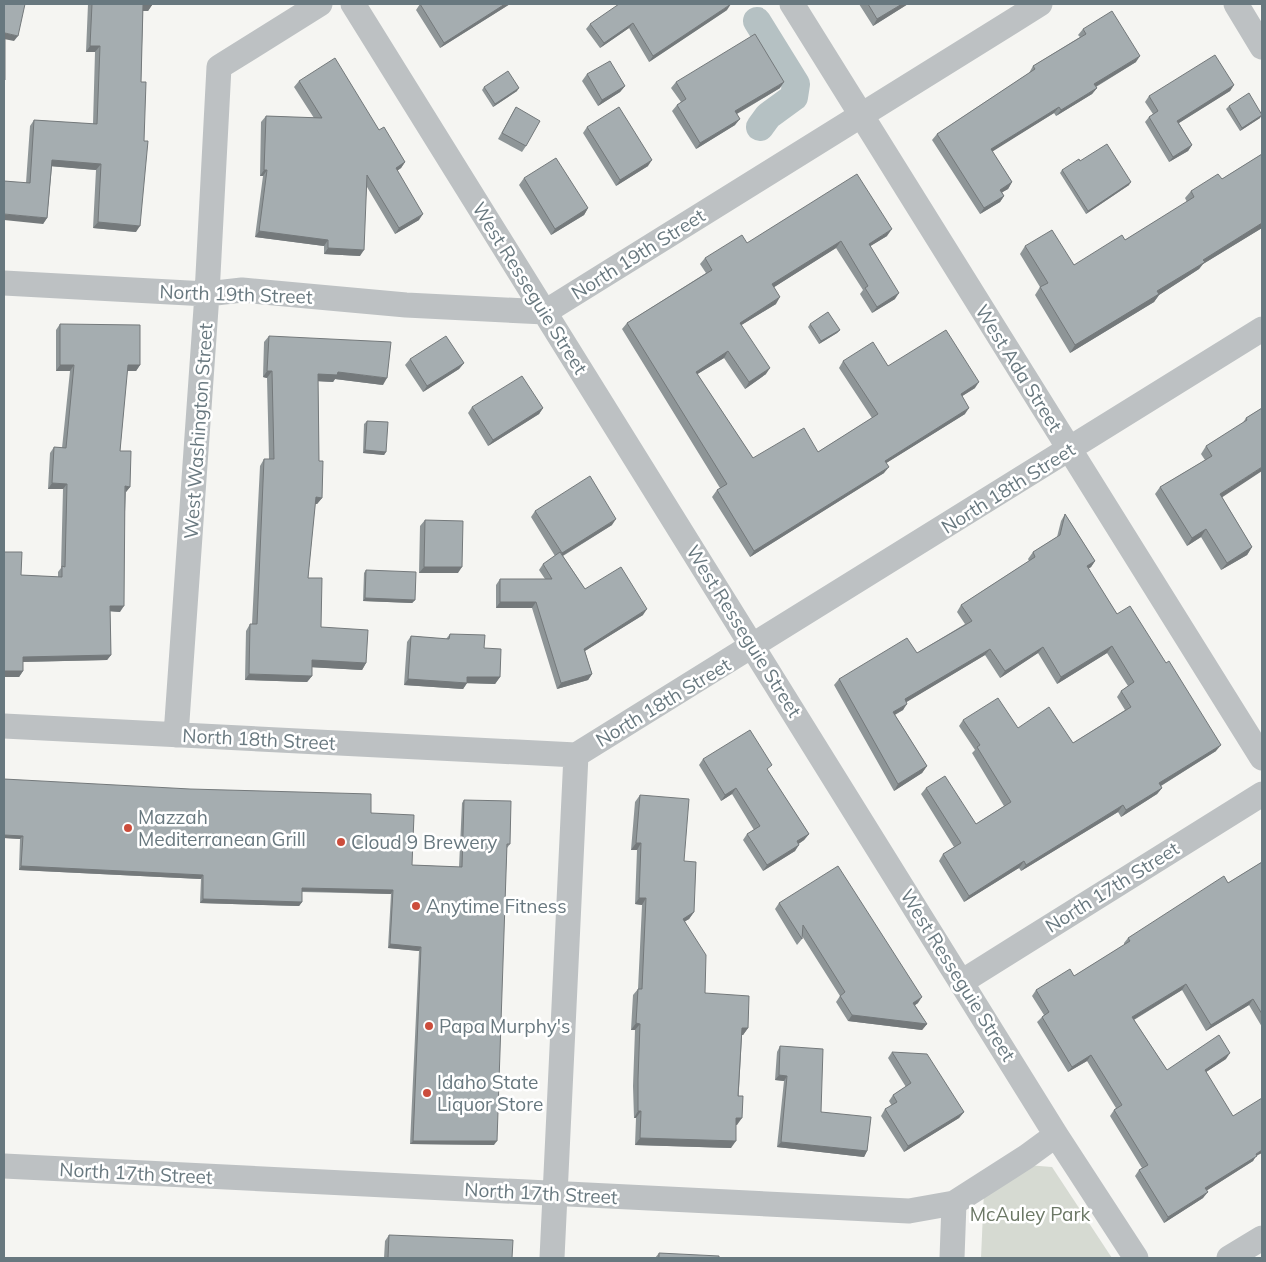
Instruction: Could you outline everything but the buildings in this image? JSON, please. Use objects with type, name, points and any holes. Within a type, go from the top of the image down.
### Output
[{"type":"street","name":"West Washington Street","points":[[176,735],[208,294],[219,67],[320,4]]},
{"type":"street","name":"West Resseguie Street","points":[[353,4],[754,646],[1056,1135],[1136,1258]]},
{"type":"street","name":"West Ada Street","points":[[792,4],[1262,758]]},
{"type":"street","name":"North 19th Street","points":[[4,283],[208,294],[242,290],[406,304],[545,312],[1040,4]]},
{"type":"street","points":[[1236,4],[1262,46]]},
{"type":"street","name":"North 18th Street","points":[[4,726],[576,755],[1262,330]]},
{"type":"street","points":[[552,1258],[576,755]]},
{"type":"street","name":"North 17th Street","points":[[962,981],[1262,794]]},
{"type":"street","name":"North 17th Street","points":[[4,1166],[909,1211],[954,1203],[1026,1157],[1056,1135]]},
{"type":"street","points":[[952,1258],[954,1203]]},
{"type":"street","points":[[1229,1258],[1262,1238]]},
{"type":"green space","name":"McAuley Park","points":[[1027,1165],[1052,1167],[1112,1258],[981,1258],[984,1190]]},
{"type":"waterway","points":[[757,21],[796,84],[794,97],[768,116],[760,127]]},
{"type":"place","name":"Mazzah Mediterranean Grill","points":[[128,828]]},
{"type":"place","name":"Cloud 9 Brewery","points":[[341,842]]},
{"type":"place","name":"Anytime Fitness","points":[[416,906]]},
{"type":"place","name":"Papa Murphy's","points":[[429,1026]]},
{"type":"place","name":"Idaho State Liquor Store","points":[[427,1093]]}]
